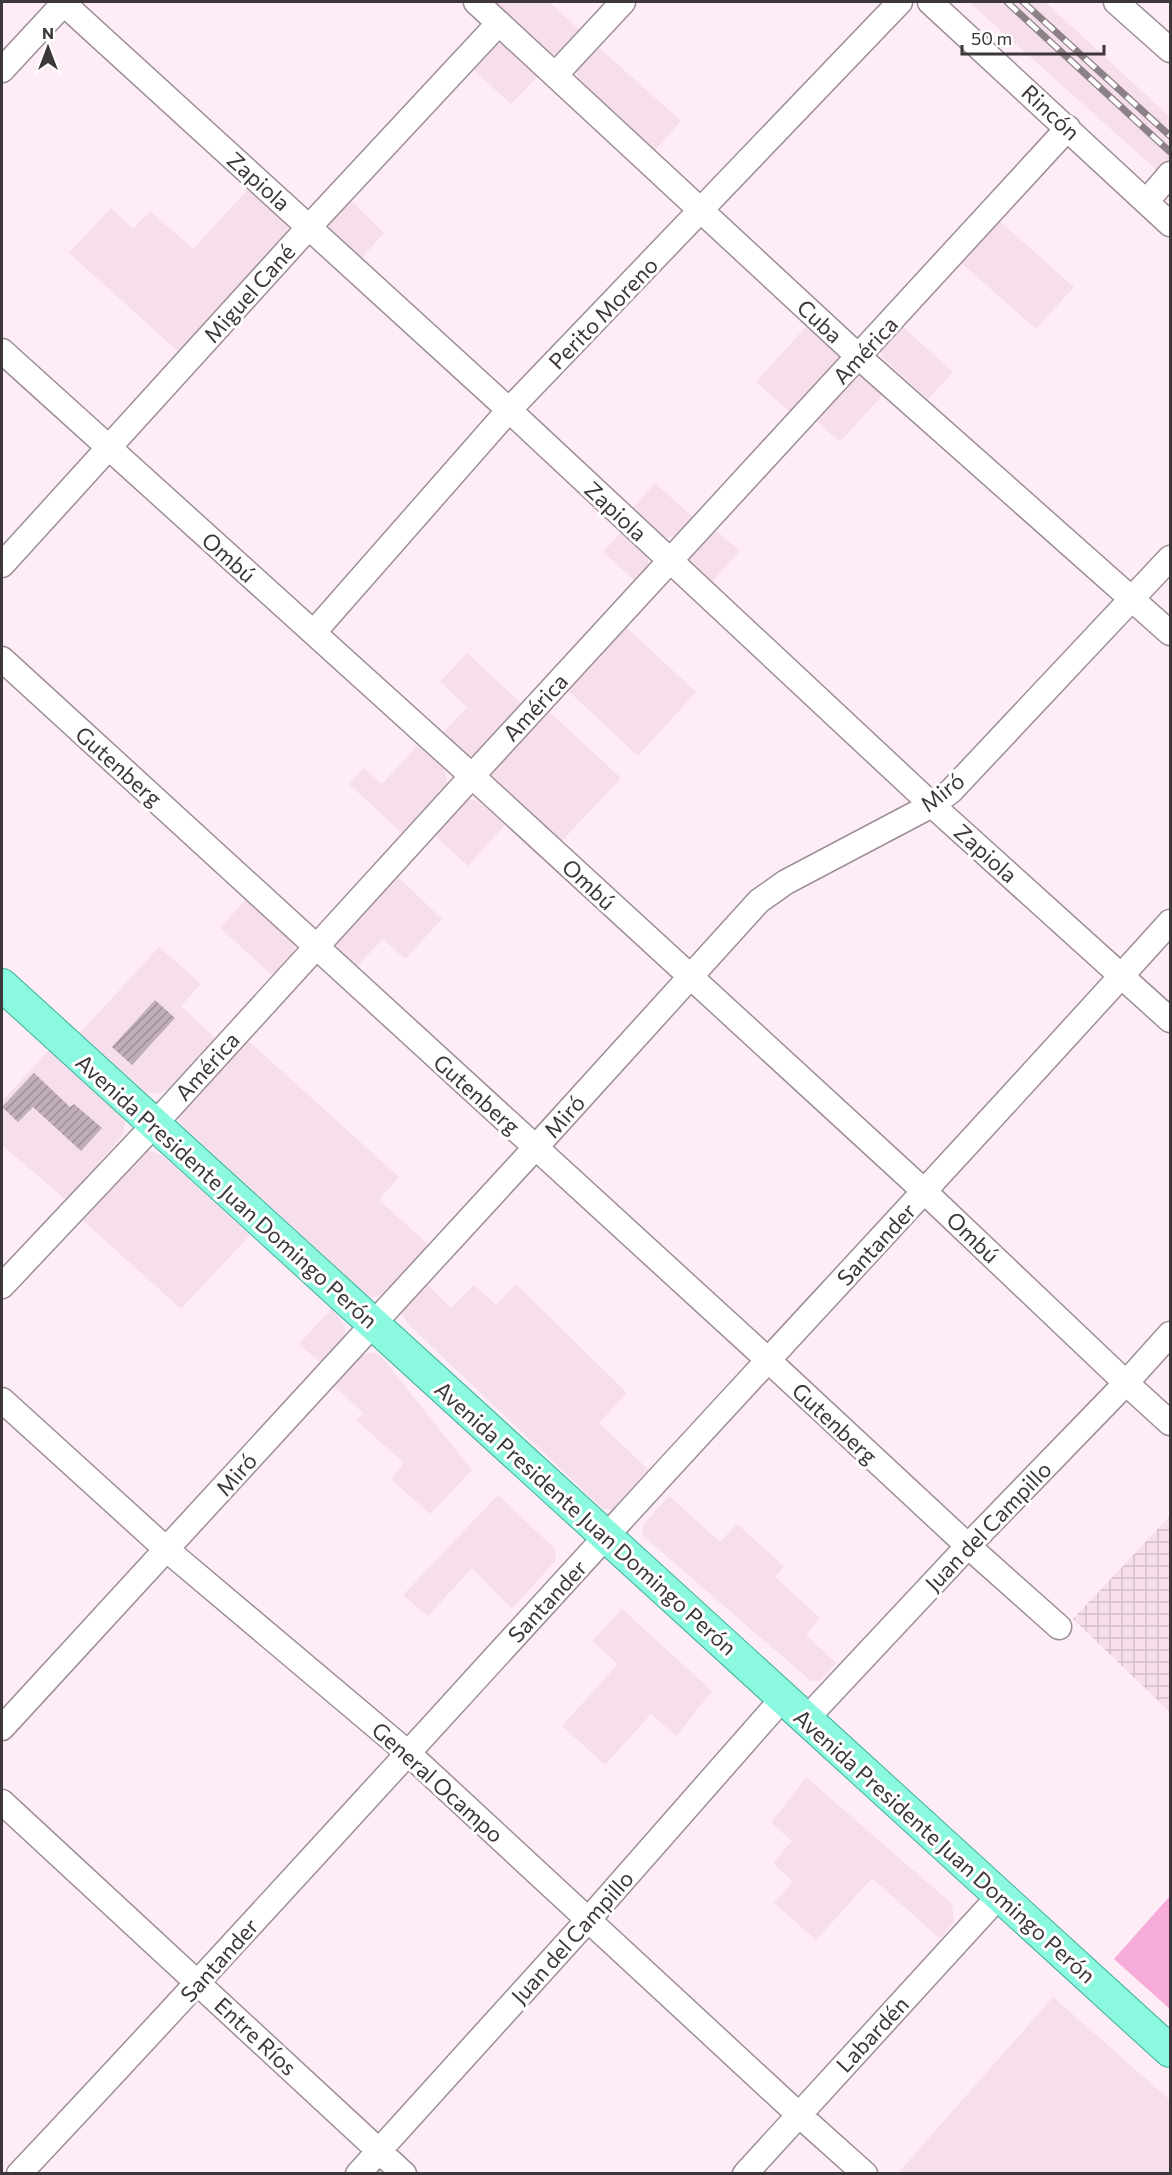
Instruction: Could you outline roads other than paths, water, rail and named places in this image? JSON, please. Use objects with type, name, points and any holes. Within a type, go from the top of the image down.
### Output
[{"type":"main road","name":"Avenida Presidente Juan Domingo Perón","points":[[2,986],[1170,2051]]},
{"type":"street","points":[[2,70],[64,2]]},
{"type":"street","name":"Zapiola","points":[[64,2],[509,410],[932,805],[1170,1020]]},
{"type":"street","name":"Cuba","points":[[476,2],[859,357],[1170,633]]},
{"type":"street","points":[[556,74],[623,2]]},
{"type":"street","name":"Perito Moreno","points":[[314,632],[509,410],[900,2]]},
{"type":"street","name":"Rincón","points":[[930,2],[1170,224]]},
{"type":"street","points":[[1116,2],[1170,50]]},
{"type":"street","name":"Miguel Cané","points":[[2,565],[309,227],[499,23]]},
{"type":"street","name":"América","points":[[2,1286],[153,1126],[1068,128]]},
{"type":"street","points":[[1147,201],[1170,174]]},
{"type":"street","name":"Ombú","points":[[2,351],[690,976],[925,1192],[1170,1423]]},
{"type":"street","name":"Miró","points":[[2,1728],[536,1148],[759,901],[771,892],[932,805],[951,791],[1170,558]]},
{"type":"street","name":"Gutenberg","points":[[2,658],[1059,1627]]},
{"type":"street","name":"Santander","points":[[19,2174],[199,1983],[1170,922]]},
{"type":"street","name":"Juan del Campillo","points":[[807,1718],[1170,1334]]},
{"type":"street","name":"General Ocampo","points":[[2,1400],[166,1550],[408,1752],[865,2174]]},
{"type":"street","name":"Juan del Campillo","points":[[358,2174],[588,1920],[783,1698]]},
{"type":"street","name":"Entre Ríos","points":[[2,1802],[404,2174]]},
{"type":"street","name":"Labardén","points":[[745,2174],[1000,1895]]},
{"type":"railway","points":[[1007,2],[1170,152]]},
{"type":"railway","points":[[1023,2],[1170,136]]}]
